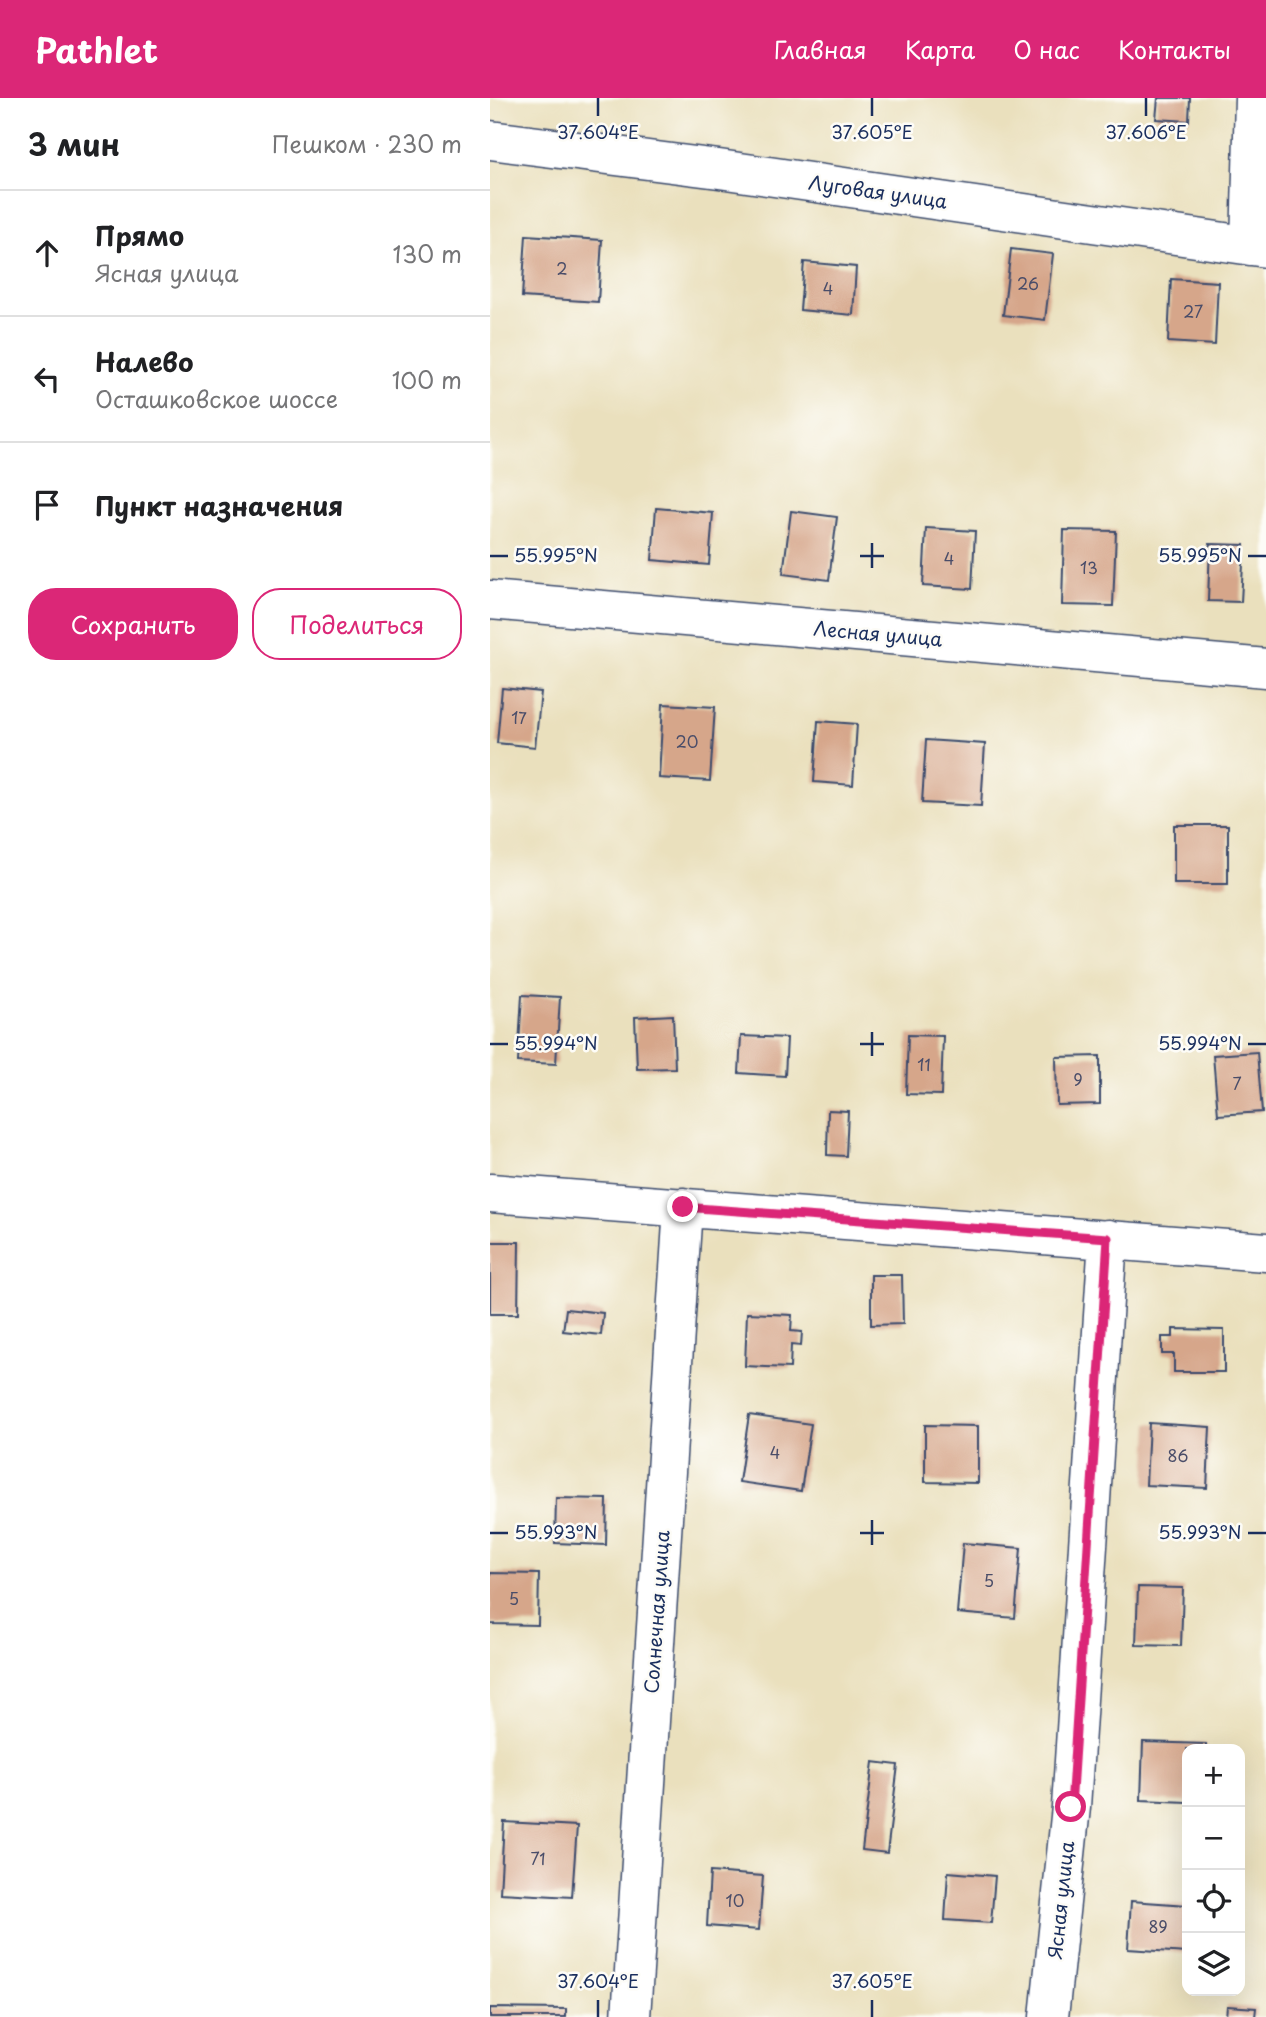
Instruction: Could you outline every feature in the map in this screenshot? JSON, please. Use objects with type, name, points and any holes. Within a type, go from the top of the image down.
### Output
[{"type":"street","points":[[1254,98],[1258,247]]},
{"type":"street","name":"Луговая улица","points":[[490,140],[719,169],[1258,247]]},
{"type":"street","name":"Лесная улица","points":[[490,600],[1266,668]]},
{"type":"street","points":[[490,1193],[1266,1252]]},
{"type":"street","name":"Солнечная улица","points":[[631,2017],[683,1207]]},
{"type":"street","name":"Ясная улица","points":[[1049,2017],[1071,1807],[1108,1238]]},
{"type":"building","points":[[1158,98],[1190,98],[1189,121],[1156,119]]},
{"type":"building","points":[[526,235],[602,240],[598,302],[522,297]]},
{"type":"building","points":[[1011,249],[1053,254],[1045,320],[1003,315]]},
{"type":"building","points":[[804,262],[856,267],[853,315],[800,310]]},
{"type":"building","points":[[1171,279],[1218,282],[1215,345],[1168,342]]},
{"type":"building","points":[[656,508],[713,513],[709,565],[652,560]]},
{"type":"building","points":[[791,511],[837,517],[829,580],[783,574]]},
{"type":"building","points":[[926,528],[975,531],[972,589],[923,586]]},
{"type":"building","points":[[1064,530],[1116,531],[1113,606],[1062,605]]},
{"type":"building","points":[[1210,544],[1244,545],[1241,602],[1208,601]]},
{"type":"building","points":[[502,688],[541,692],[535,747],[497,743]]},
{"type":"building","points":[[663,704],[715,707],[710,781],[659,778]]},
{"type":"building","points":[[818,721],[857,724],[853,785],[814,782]]},
{"type":"building","points":[[926,740],[985,744],[981,806],[922,803]]},
{"type":"building","points":[[1174,825],[1228,825],[1228,884],[1174,884]]},
{"type":"building","points":[[522,995],[560,997],[556,1064],[518,1062]]},
{"type":"building","points":[[673,1015],[675,1068],[637,1069],[635,1017]]},
{"type":"building","points":[[908,1035],[943,1036],[941,1095],[906,1094]]},
{"type":"building","points":[[741,1036],[787,1038],[785,1076],[739,1073]]},
{"type":"building","points":[[1257,1052],[1262,1112],[1218,1115],[1213,1055]]},
{"type":"building","points":[[1100,1056],[1100,1104],[1057,1105],[1056,1057]]},
{"type":"building","points":[[828,1110],[848,1111],[846,1156],[827,1155]]},
{"type":"building","points":[[490,1242],[519,1242],[518,1314],[490,1314]]},
{"type":"building","points":[[871,1275],[902,1275],[903,1324],[871,1325]]},
{"type":"building","points":[[566,1309],[603,1313],[601,1335],[563,1331]]},
{"type":"building","points":[[747,1313],[792,1315],[791,1331],[802,1332],[801,1346],[791,1345],[790,1368],[745,1366]]},
{"type":"building","points":[[1173,1329],[1224,1330],[1224,1372],[1174,1372],[1174,1354],[1162,1354],[1162,1337],[1173,1337]]},
{"type":"building","points":[[749,1415],[811,1424],[801,1491],[739,1482]]},
{"type":"building","points":[[1149,1423],[1210,1427],[1207,1488],[1146,1485]]},
{"type":"building","points":[[925,1425],[978,1426],[978,1483],[925,1482]]},
{"type":"building","points":[[556,1498],[607,1499],[606,1545],[555,1543]]},
{"type":"building","points":[[963,1543],[1021,1548],[1015,1618],[957,1613]]},
{"type":"building","points":[[490,1573],[539,1574],[538,1625],[490,1624]]},
{"type":"building","points":[[1138,1587],[1183,1588],[1181,1646],[1136,1645]]},
{"type":"building","points":[[1143,1742],[1206,1744],[1182,1744],[1182,1802],[1141,1800]]},
{"type":"building","points":[[873,1762],[898,1765],[887,1853],[862,1850]]},
{"type":"building","points":[[504,1822],[577,1826],[572,1897],[500,1893]]},
{"type":"building","points":[[710,1872],[763,1876],[759,1930],[707,1926]]},
{"type":"building","points":[[948,1872],[995,1876],[991,1923],[945,1920]]},
{"type":"building","points":[[1131,1901],[1182,1905],[1182,1953],[1128,1949]]},
{"type":"building","points":[[1227,2006],[1256,2008],[1255,2017],[1226,2017]]},
{"type":"building","points":[[490,2008],[566,2009],[566,2017],[490,2017]]},
{"type":"route","points":[[683,1207],[1108,1238],[1071,1807]]}]
